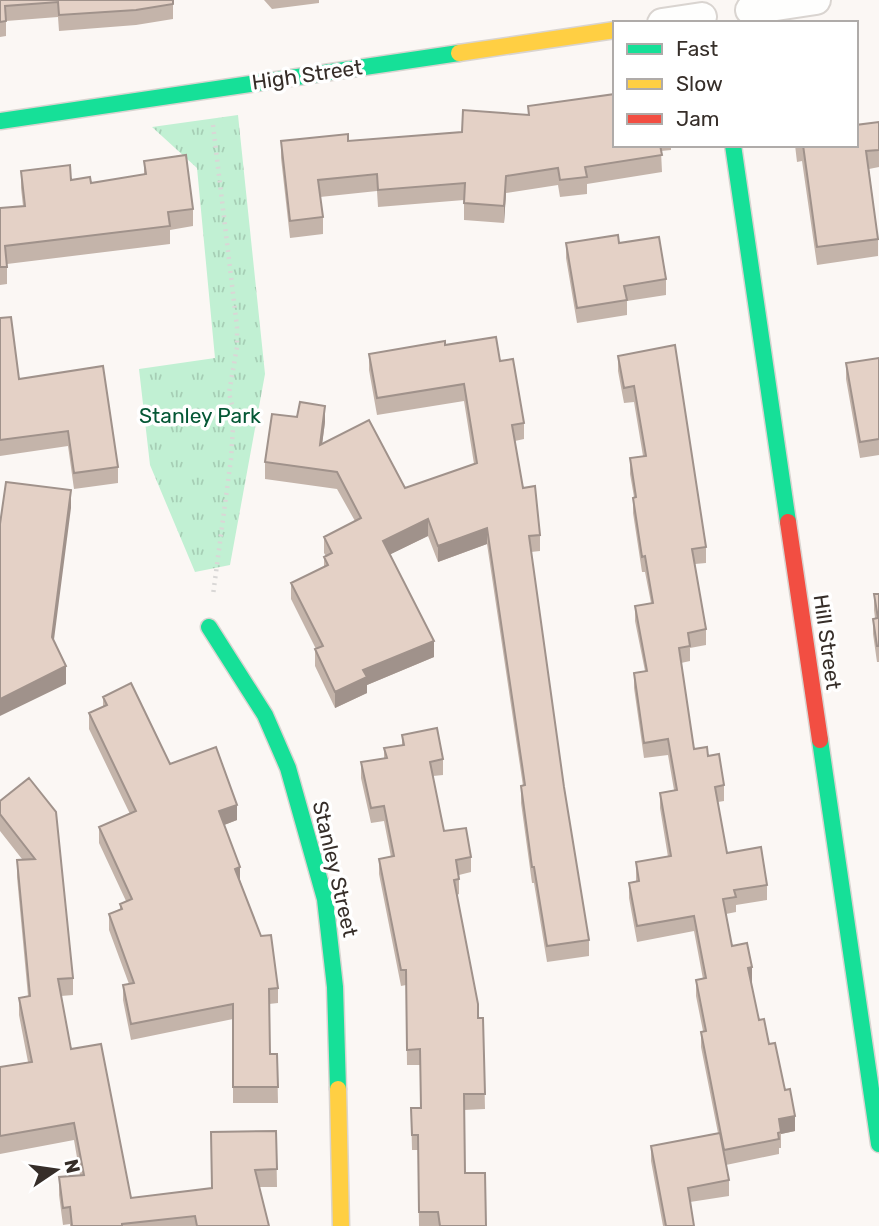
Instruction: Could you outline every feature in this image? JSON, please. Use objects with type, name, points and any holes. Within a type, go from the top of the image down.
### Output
[{"type":"street","points":[[748,11],[816,0]]},
{"type":"street","points":[[670,21],[704,13]]},
{"type":"street","name":"High Street","points":[[0,121],[613,30]]},
{"type":"street","name":"Hill Street","points":[[733,147],[879,1144]]},
{"type":"street","name":"Stanley Street","points":[[209,627],[265,715],[288,768],[325,899],[335,987],[341,1226]]},
{"type":"path","points":[[209,90],[237,327],[237,347],[229,393],[233,414],[231,459],[209,627]]},
{"type":"green space","name":"Stanley Park","points":[[238,115],[265,374],[230,565],[195,572],[150,465],[139,369],[215,358],[197,168],[152,127]]},
{"type":"building","points":[[0,0],[173,0],[173,4],[136,10],[59,15],[58,2],[5,6],[6,21],[0,22]]},
{"type":"building","points":[[613,94],[613,147],[660,147],[662,155],[585,167],[587,177],[560,180],[558,168],[506,176],[504,206],[464,203],[465,183],[378,190],[377,174],[318,180],[323,217],[290,221],[281,141],[348,134],[348,141],[462,132],[463,110],[529,115],[528,106]]},
{"type":"building","points":[[879,122],[879,150],[866,151],[878,239],[817,247],[803,147],[858,147],[858,125]]},
{"type":"building","points":[[186,155],[193,209],[168,212],[170,226],[5,246],[7,267],[0,267],[0,208],[25,206],[21,171],[70,165],[71,180],[90,177],[91,183],[146,174],[144,161]]},
{"type":"building","points":[[618,235],[619,243],[659,237],[666,279],[624,286],[627,300],[577,308],[566,243]]},
{"type":"building","points":[[11,317],[19,379],[103,366],[118,467],[74,473],[68,431],[0,440],[0,318]]},
{"type":"building","points":[[496,337],[500,361],[513,359],[524,423],[512,425],[523,488],[535,486],[540,535],[529,536],[564,787],[589,940],[547,946],[532,867],[521,786],[525,785],[487,528],[438,546],[428,519],[383,541],[434,641],[363,670],[367,677],[335,692],[315,649],[323,646],[291,583],[328,565],[324,557],[332,553],[324,537],[361,518],[337,472],[265,462],[272,414],[297,417],[300,402],[325,406],[320,445],[369,420],[405,488],[477,463],[464,384],[377,398],[369,354],[445,341],[445,345]]},
{"type":"building","points":[[675,345],[706,547],[692,549],[706,629],[688,633],[690,646],[679,648],[694,749],[707,747],[708,756],[719,754],[724,785],[715,787],[727,853],[761,847],[767,885],[734,890],[736,897],[723,899],[732,946],[747,943],[752,967],[748,968],[759,1020],[764,1019],[769,1044],[775,1043],[785,1090],[790,1089],[795,1116],[779,1119],[779,1139],[724,1150],[701,1032],[706,1031],[696,980],[706,978],[694,916],[637,926],[629,883],[639,881],[636,862],[671,856],[660,793],[677,790],[668,739],[644,743],[634,673],[647,671],[635,606],[653,603],[645,556],[642,557],[630,458],[646,456],[634,386],[624,388],[618,356]]},
{"type":"building","points":[[879,358],[879,439],[860,442],[846,363]]},
{"type":"building","points":[[6,482],[71,490],[52,637],[66,666],[0,699],[0,524]]},
{"type":"building","points":[[874,594],[879,594],[879,646],[873,619],[878,618]]},
{"type":"building","points":[[131,683],[170,764],[216,747],[237,805],[219,811],[240,867],[235,869],[261,936],[271,935],[278,988],[269,989],[270,1054],[277,1054],[278,1087],[233,1087],[233,1004],[131,1024],[123,985],[134,983],[109,914],[122,909],[120,904],[132,899],[99,827],[136,811],[89,713],[107,705],[103,697]]},
{"type":"building","points":[[437,728],[443,759],[430,762],[444,831],[466,828],[471,857],[456,860],[459,879],[454,880],[478,1004],[478,1018],[483,1018],[485,1094],[464,1094],[465,1173],[485,1173],[486,1226],[440,1226],[438,1212],[419,1212],[418,1135],[412,1135],[411,1108],[421,1108],[420,1049],[407,1050],[406,970],[401,970],[379,859],[394,856],[384,806],[371,808],[361,762],[387,758],[384,748],[404,745],[402,735]]},
{"type":"building","points":[[29,778],[56,812],[73,978],[58,979],[71,1049],[101,1044],[131,1198],[212,1188],[211,1132],[276,1131],[277,1169],[255,1170],[269,1226],[197,1226],[195,1216],[122,1226],[72,1226],[70,1207],[63,1208],[59,1177],[84,1175],[74,1123],[0,1136],[0,1067],[32,1062],[19,998],[30,996],[17,860],[35,859],[0,814],[0,801]]},
{"type":"building","points":[[720,1133],[729,1180],[688,1188],[694,1226],[666,1226],[651,1146]]},
{"type":"traffic: fast","points":[[0,121],[459,53]]},
{"type":"traffic: fast","points":[[733,147],[788,522]]},
{"type":"traffic: fast","points":[[209,627],[265,715],[288,768],[325,899],[335,987],[338,1089]]},
{"type":"traffic: fast","points":[[820,740],[879,1144]]},
{"type":"traffic: slow","points":[[459,53],[613,30]]},
{"type":"traffic: slow","points":[[338,1089],[341,1226]]},
{"type":"traffic: jam","points":[[788,522],[820,740]]}]
